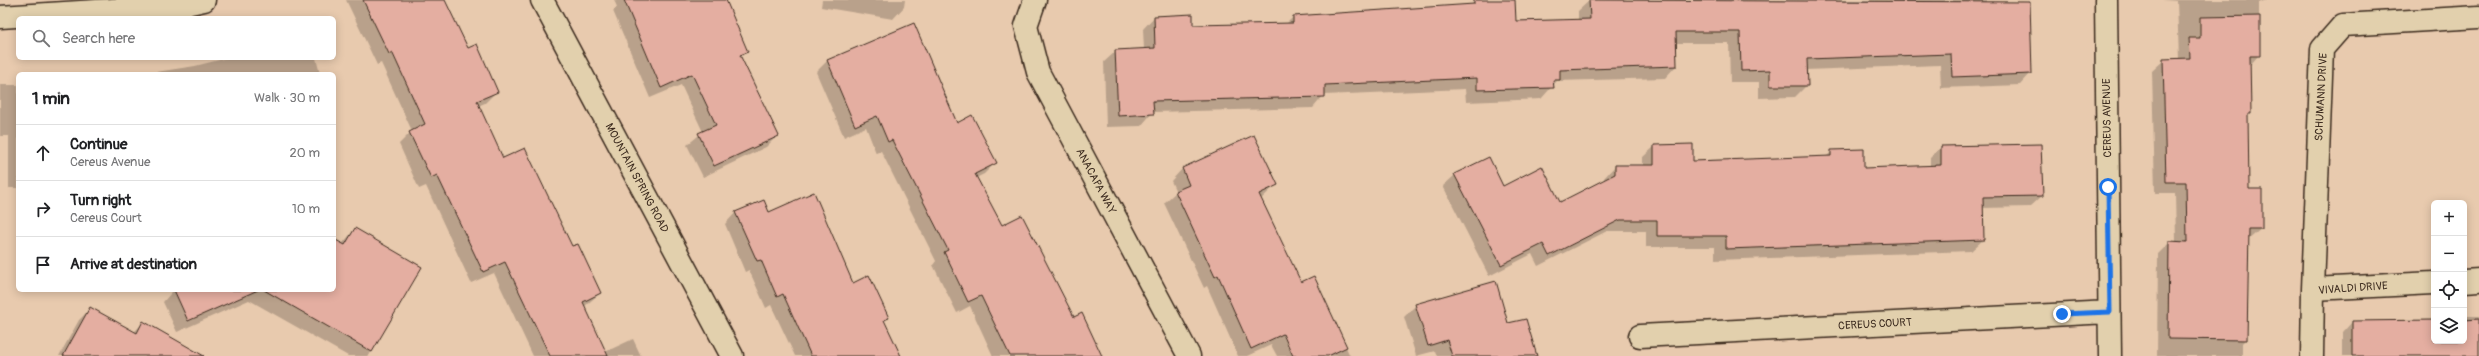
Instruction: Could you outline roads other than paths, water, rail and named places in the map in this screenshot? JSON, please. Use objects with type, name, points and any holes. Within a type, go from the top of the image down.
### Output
[{"type":"street","points":[[16,16],[177,6],[204,0]]},
{"type":"street","name":"MOUNTAIN SPRING ROAD","points":[[542,0],[732,356]]},
{"type":"street","name":"ANACAPA WAY","points":[[1035,0],[1026,26],[1038,72],[1189,356]]},
{"type":"street","name":"CEREUS AVENUE","points":[[2106,0],[2110,356]]},
{"type":"street","points":[[0,17],[16,16]]},
{"type":"street","name":"SCHUMANN DRIVE","points":[[2313,289],[2322,49],[2343,25],[2479,17]]},
{"type":"street","points":[[2467,281],[2479,280]]},
{"type":"street","name":"VIVALDI DRIVE","points":[[2312,356],[2313,289],[2431,283]]},
{"type":"street","name":"CEREUS COURT","points":[[1640,336],[2110,312]]}]
